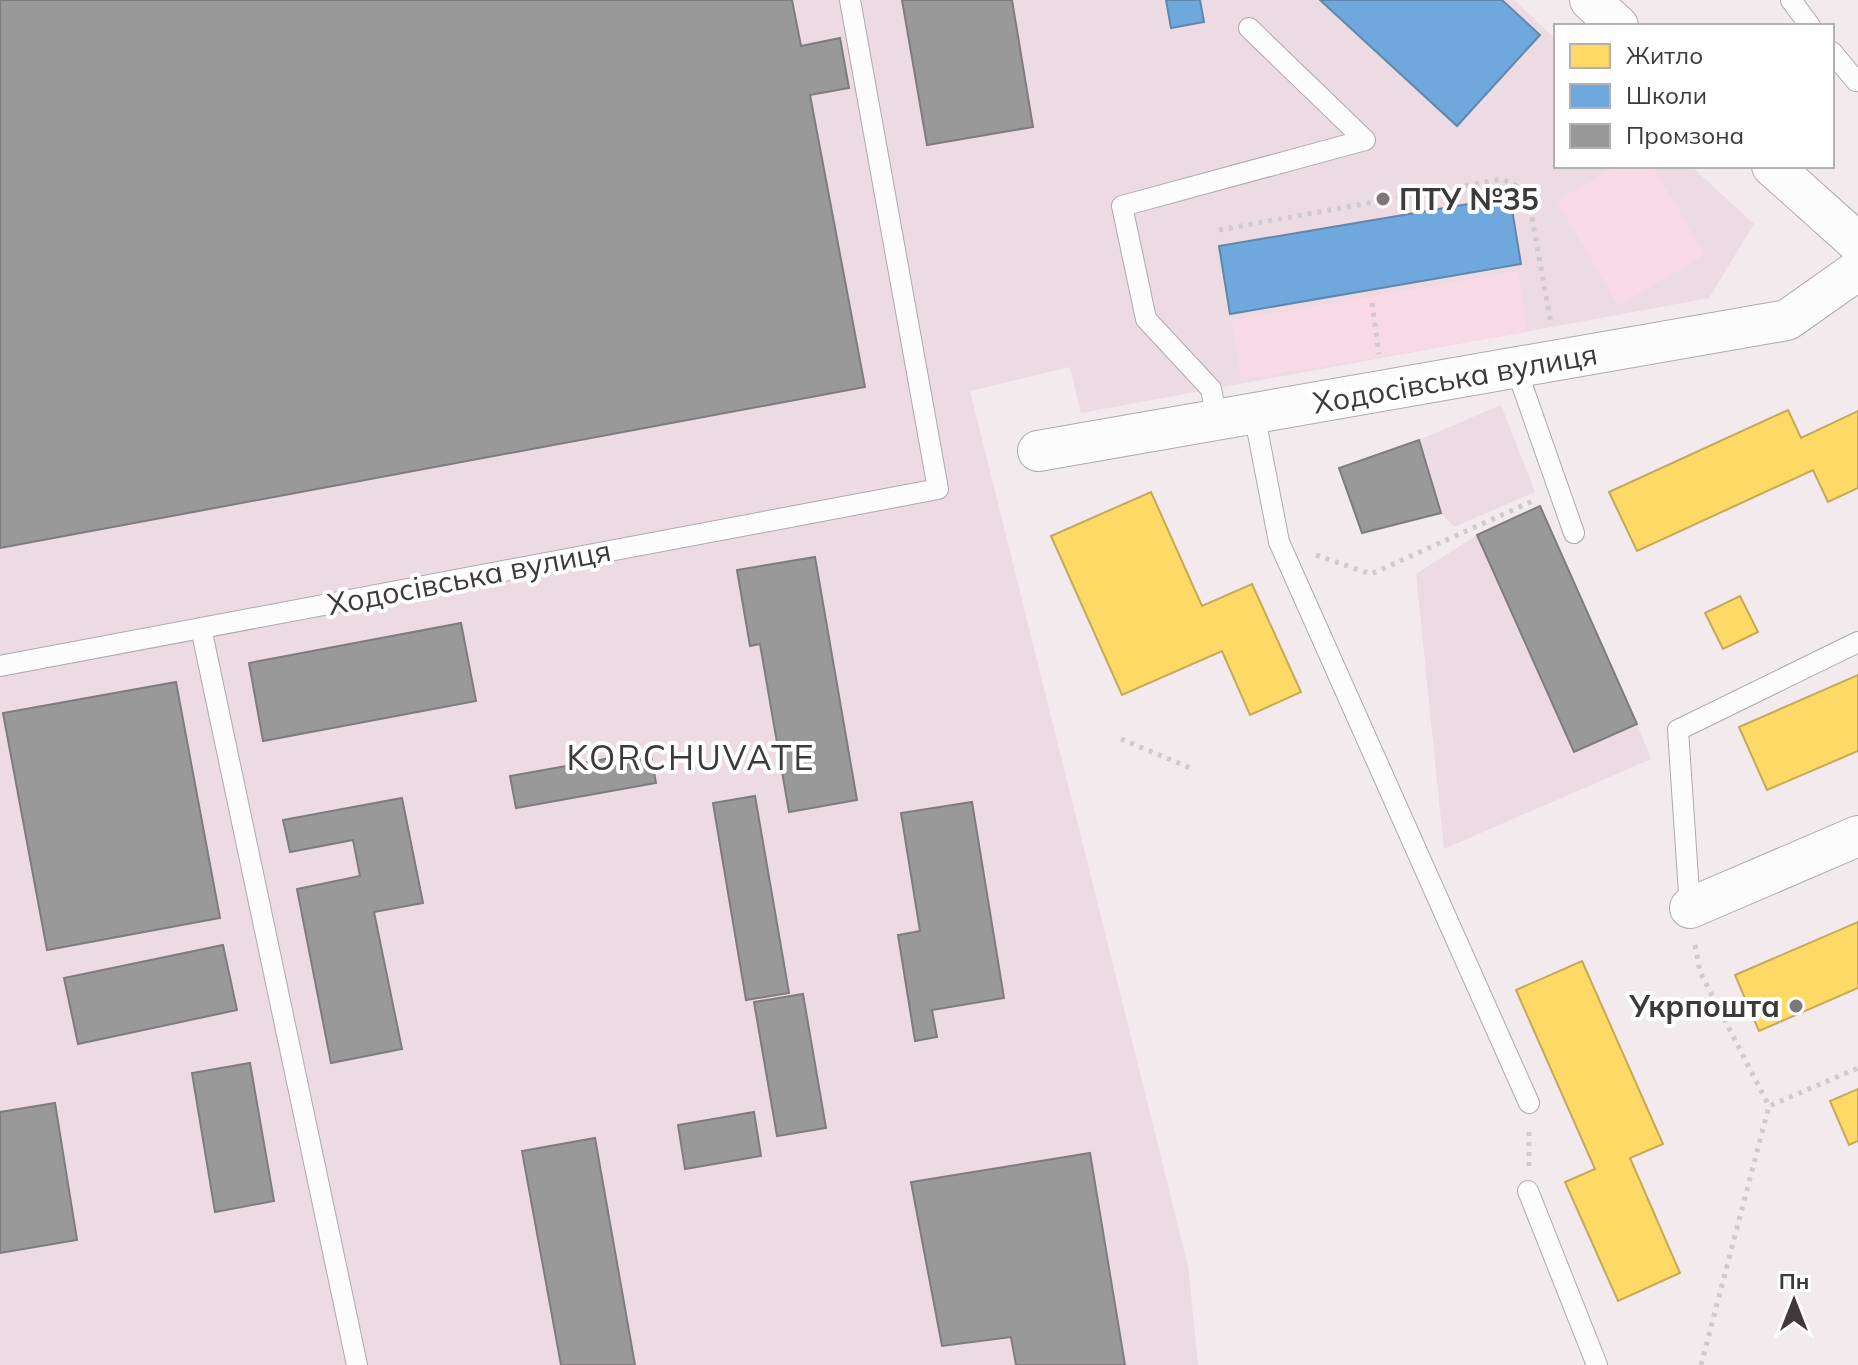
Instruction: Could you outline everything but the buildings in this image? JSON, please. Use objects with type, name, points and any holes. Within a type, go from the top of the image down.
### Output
[{"type":"street","points":[[1590,0],[1616,24]]},
{"type":"street","points":[[1774,168],[1858,243]]},
{"type":"street","name":"Ходосівська вулиця","points":[[1038,451],[1787,320],[1858,270]]},
{"type":"street","points":[[1690,908],[1858,836]]},
{"type":"lane","name":"Ходосівська вулиця","points":[[0,666],[938,489],[850,0]]},
{"type":"lane","points":[[1791,0],[1809,24]]},
{"type":"lane","points":[[1249,28],[1365,140],[1122,206],[1146,319],[1235,416],[1279,542],[1529,1103]]},
{"type":"lane","points":[[1834,54],[1858,81]]},
{"type":"lane","points":[[1516,368],[1574,533]]},
{"type":"lane","points":[[201,628],[357,1365]]},
{"type":"lane","points":[[1690,908],[1678,730],[1858,642]]},
{"type":"lane","points":[[1528,1191],[1597,1365]]},
{"type":"path","points":[[1219,230],[1502,179],[1519,187],[1530,206],[1557,360]]},
{"type":"path","points":[[1372,303],[1384,390]]},
{"type":"path","points":[[1279,542],[1371,574],[1558,490]]},
{"type":"path","points":[[1121,739],[1193,769]]},
{"type":"path","points":[[1690,908],[1700,972],[1769,1106],[1701,1365]]},
{"type":"path","points":[[1769,1106],[1858,1068]]},
{"type":"path","points":[[1528,1191],[1529,1103]]},
{"type":"shaded area","points":[[0,0],[1514,0],[1554,38],[1554,168],[1693,168],[1754,224],[1709,298],[1081,413],[1070,367],[970,391],[1188,1266],[1198,1365],[0,1365]]},
{"type":"shaded area","points":[[1613,168],[1654,168],[1705,255],[1618,306],[1557,201]]},
{"type":"shaded area","points":[[1518,271],[1527,332],[1241,380],[1232,320]]},
{"type":"shaded area","points":[[1501,405],[1535,492],[1454,527],[1441,513],[1419,440]]},
{"type":"shaded area","points":[[1477,535],[1574,751],[1637,724],[1651,759],[1444,849],[1416,574]]},
{"type":"place","name":"ПТУ №35","points":[[1383,199]]},
{"type":"place","name":"Укрпошта","points":[[1796,1006]]},
{"type":"district","name":"KORCHUVATE","points":[[691,757]]}]
